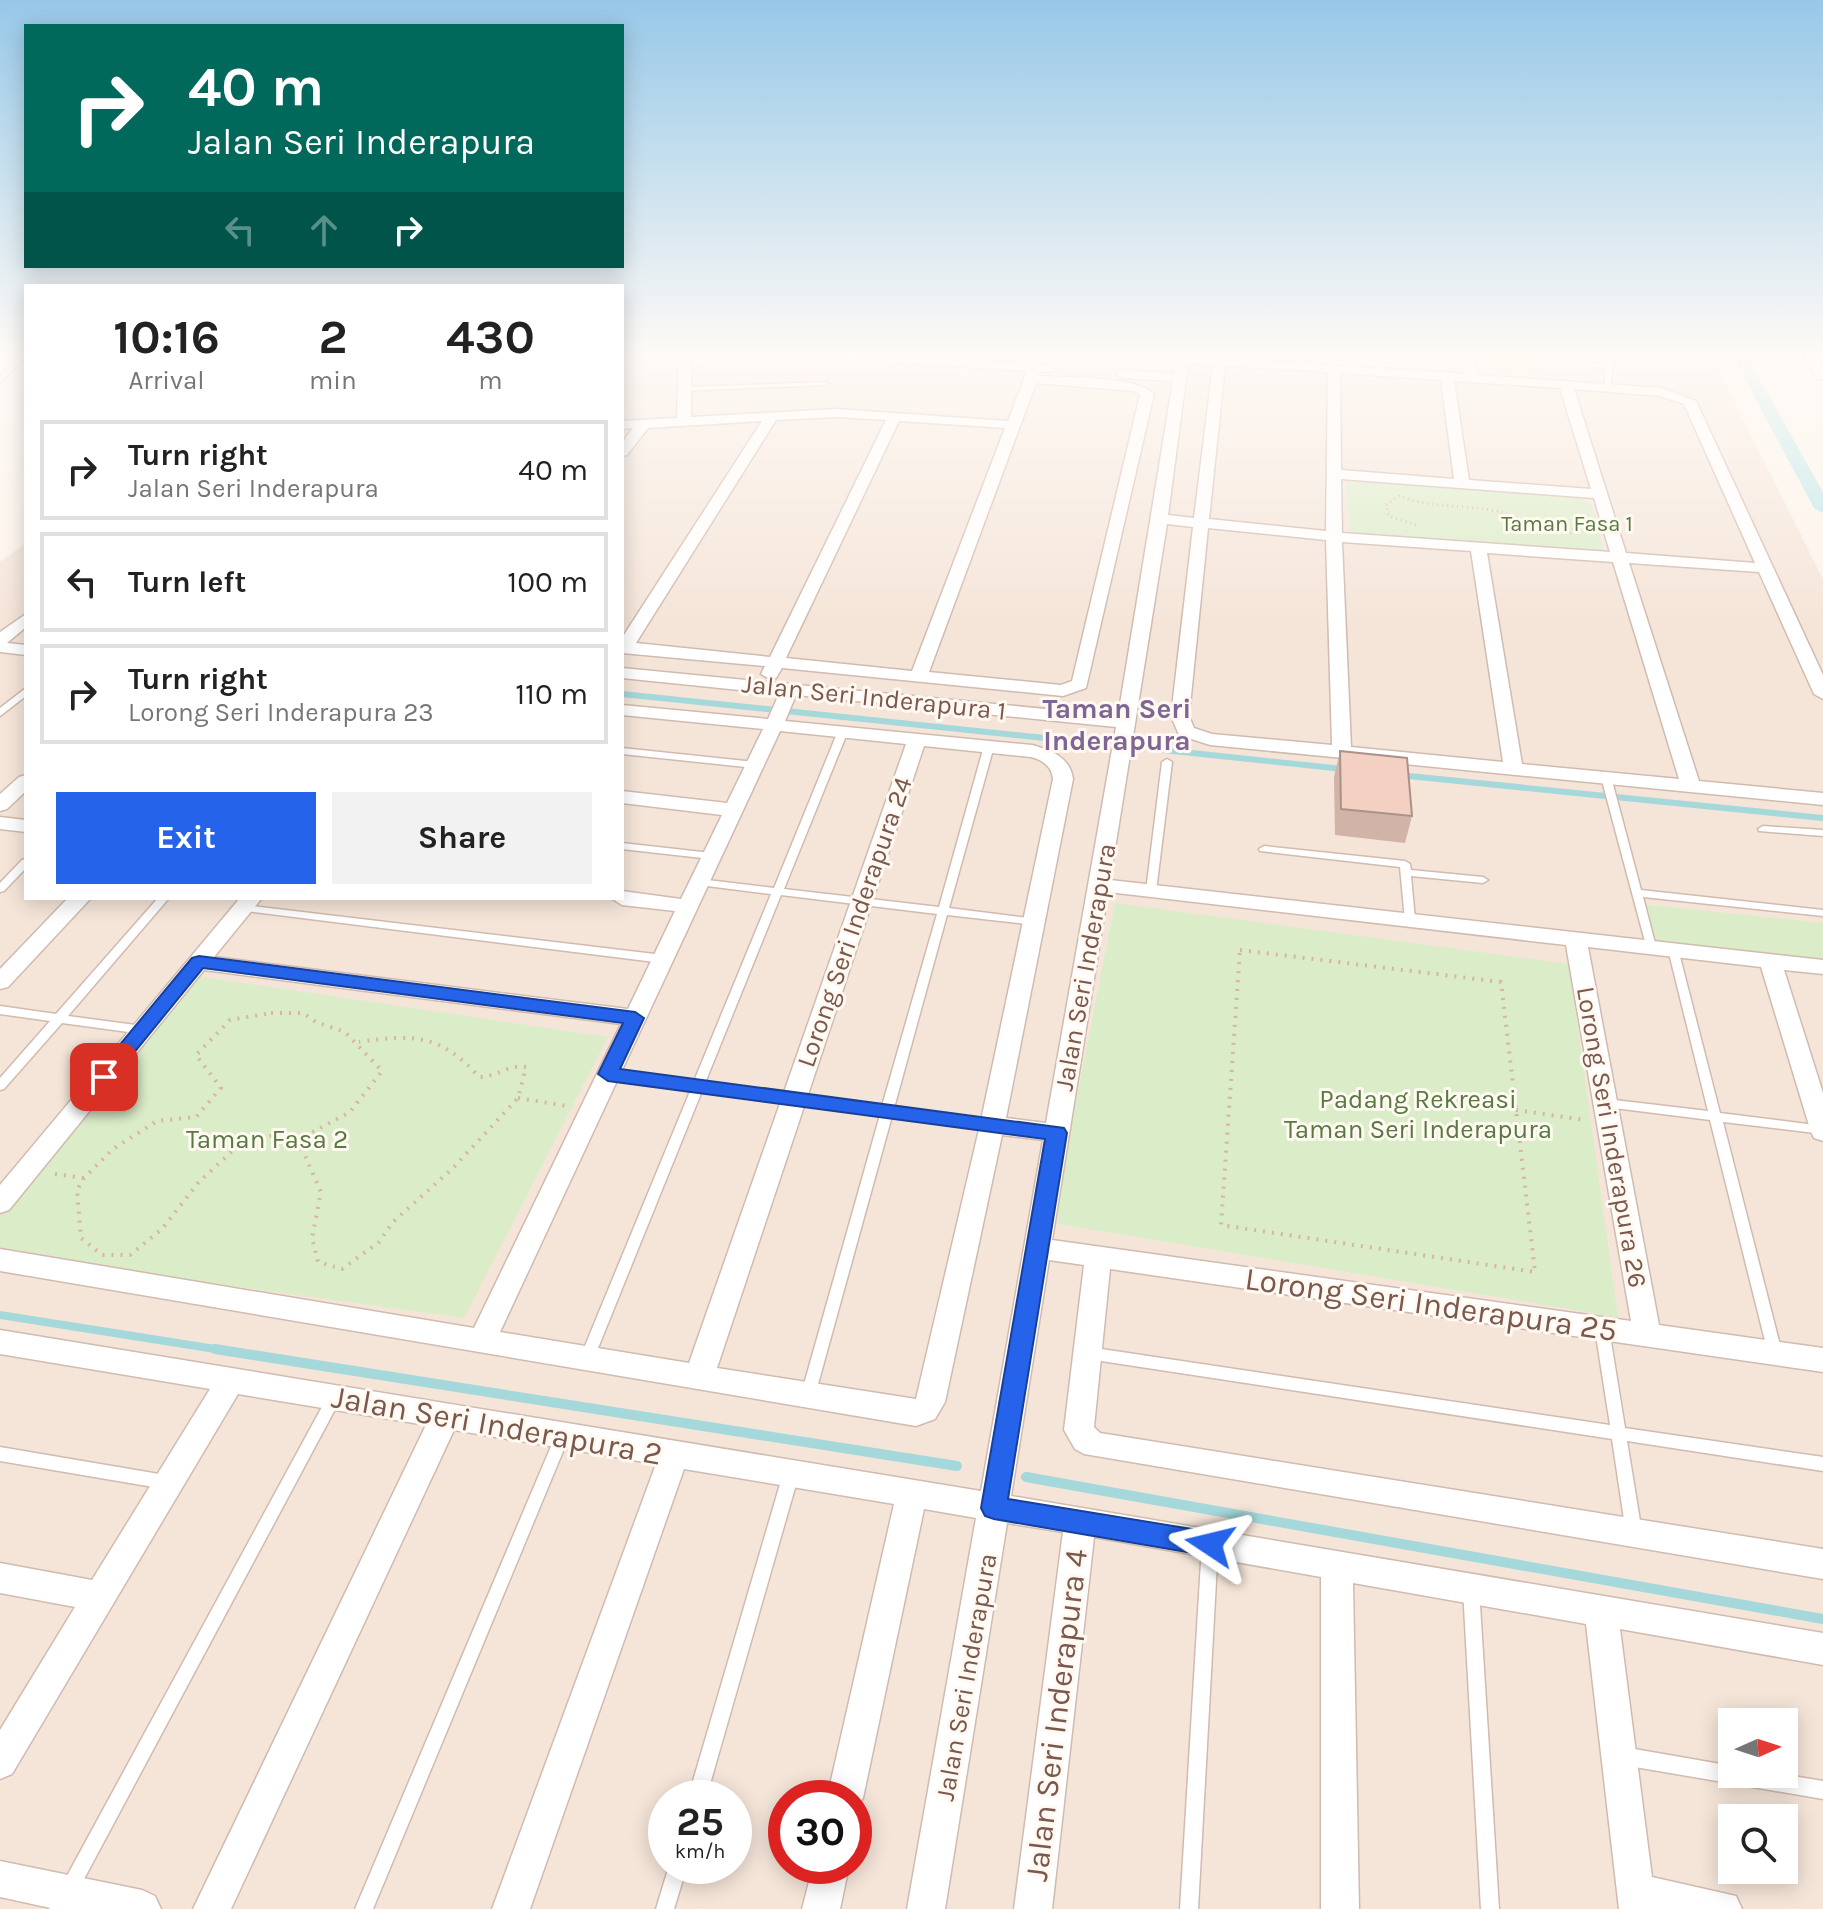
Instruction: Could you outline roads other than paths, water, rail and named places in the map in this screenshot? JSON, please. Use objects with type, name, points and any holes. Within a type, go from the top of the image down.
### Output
[{"type":"street","points":[[624,646],[754,444]]},
{"type":"street","points":[[764,686],[881,444]]},
{"type":"street","points":[[919,676],[1007,444]]},
{"type":"street","points":[[624,648],[1063,691],[1080,684],[1135,444]]},
{"type":"street","name":"Jalan Seri Inderapura","points":[[926,1909],[1171,444]]},
{"type":"street","points":[[1211,444],[1181,724],[1186,731],[1210,739],[1513,768],[1606,782],[1691,786],[1823,799]]},
{"type":"street","points":[[1335,444],[1334,535],[1342,752]]},
{"type":"street","points":[[1456,444],[1462,484]]},
{"type":"street","points":[[1584,444],[1691,786]]},
{"type":"street","points":[[1709,444],[1823,694]]},
{"type":"street","points":[[1336,474],[1600,494]]},
{"type":"street","points":[[1160,519],[1478,548],[1765,568]]},
{"type":"street","points":[[1478,548],[1513,768]]},
{"type":"street","points":[[0,640],[24,621]]},
{"type":"street","points":[[0,647],[24,650]]},
{"type":"street","name":"Jalan Seri Inderapura 1","points":[[624,673],[764,686],[782,707],[1126,722]]},
{"type":"street","points":[[481,1342],[782,707]]},
{"type":"street","points":[[0,1260],[916,1413],[925,1410],[930,1402],[992,1125],[1035,922],[1063,779],[1062,770],[1047,755],[843,731],[782,707],[624,710]]},
{"type":"street","name":"Lorong Seri Inderapura 24","points":[[699,1377],[917,739]]},
{"type":"street","points":[[0,805],[24,783]]},
{"type":"street","points":[[624,797],[733,810]]},
{"type":"street","points":[[0,823],[24,826]]},
{"type":"street","points":[[1099,885],[1823,967]]},
{"type":"street","points":[[624,898],[688,906]]},
{"type":"street","points":[[0,982],[78,900]]},
{"type":"street","points":[[0,1203],[247,903]]},
{"type":"street","name":"Lorong Seri Inderapura 26","points":[[1576,939],[1647,1335]]},
{"type":"street","points":[[1770,961],[1823,1131]]},
{"type":"street","points":[[199,962],[635,1018]]},
{"type":"street","points":[[992,1125],[1057,1133]]},
{"type":"street","name":"Lorong Seri Inderapura 25","points":[[1038,1248],[1823,1360]]},
{"type":"street","points":[[1098,1256],[1079,1430],[1086,1440],[1095,1445],[1823,1564]]},
{"type":"street","name":"Jalan Seri Inderapura 2","points":[[0,1342],[1080,1521],[1823,1649]]},
{"type":"street","points":[[0,1762],[12,1722],[100,1597],[230,1381]]},
{"type":"street","points":[[212,1909],[445,1417]]},
{"type":"street","points":[[511,1909],[674,1455]]},
{"type":"street","points":[[849,1780],[912,1494]]},
{"type":"street","name":"Jalan Seri Inderapura 4","points":[[1033,1909],[1080,1521]]},
{"type":"street","points":[[1337,1567],[1340,1909]]},
{"type":"street","points":[[0,1578],[100,1597]]},
{"type":"street","points":[[1601,1611],[1637,1900],[1723,1909]]},
{"type":"street","points":[[0,1879],[62,1901],[142,1909]]},
{"type":"street","points":[[821,1909],[827,1884]]},
{"type":"lane","points":[[0,713],[24,693]]},
{"type":"lane","points":[[586,1359],[700,1087],[843,731]]},
{"type":"lane","points":[[807,1395],[989,746]]},
{"type":"lane","points":[[624,751],[755,765]]},
{"type":"lane","points":[[1151,891],[1167,762]]},
{"type":"lane","points":[[1606,782],[1651,947]]},
{"type":"lane","points":[[1763,829],[1823,833]]},
{"type":"lane","points":[[624,846],[711,856]]},
{"type":"lane","points":[[1264,849],[1405,864],[1410,920]]},
{"type":"lane","points":[[0,889],[24,864]]},
{"type":"lane","points":[[1408,873],[1483,880]]},
{"type":"lane","points":[[699,882],[1035,922]]},
{"type":"lane","points":[[1636,893],[1823,913]]},
{"type":"lane","points":[[0,1086],[162,900]]},
{"type":"lane","points":[[247,903],[663,959]]},
{"type":"lane","points":[[1673,949],[1775,1353]]},
{"type":"lane","points":[[0,1010],[143,1030]]},
{"type":"lane","points":[[608,1074],[992,1125]]},
{"type":"lane","points":[[1608,1113],[1715,1116],[1823,1131]]},
{"type":"lane","points":[[1602,1329],[1634,1533]]},
{"type":"lane","points":[[1087,1352],[1823,1464]]},
{"type":"lane","points":[[62,1901],[334,1398]]},
{"type":"lane","points":[[364,1909],[562,1436]]},
{"type":"lane","points":[[0,1454],[169,1483]]},
{"type":"lane","points":[[702,1780],[791,1474]]},
{"type":"lane","points":[[1189,1909],[1210,1544]]},
{"type":"lane","points":[[1471,1589],[1490,1909]]},
{"type":"lane","points":[[1619,1755],[1823,1790]]},
{"type":"lane","points":[[665,1909],[673,1884]]},
{"type":"waterway","points":[[1788,444],[1823,508]]},
{"type":"waterway","points":[[624,694],[1092,743]]},
{"type":"waterway","points":[[1154,749],[1343,769]]},
{"type":"waterway","points":[[1399,775],[1823,818]]},
{"type":"waterway","points":[[0,1315],[228,1351]]},
{"type":"waterway","points":[[215,1349],[957,1466]]},
{"type":"waterway","points":[[1026,1477],[1823,1619]]},
{"type":"district","name":"Taman Seri Inderapura","points":[[1117,724]]},
{"type":"park label","name":"Taman Fasa 1","points":[[1567,523]]},
{"type":"park label","name":"Padang Rekreasi Taman Seri Inderapura","points":[[1418,1114]]},
{"type":"park label","name":"Taman Fasa 2","points":[[267,1139]]}]
